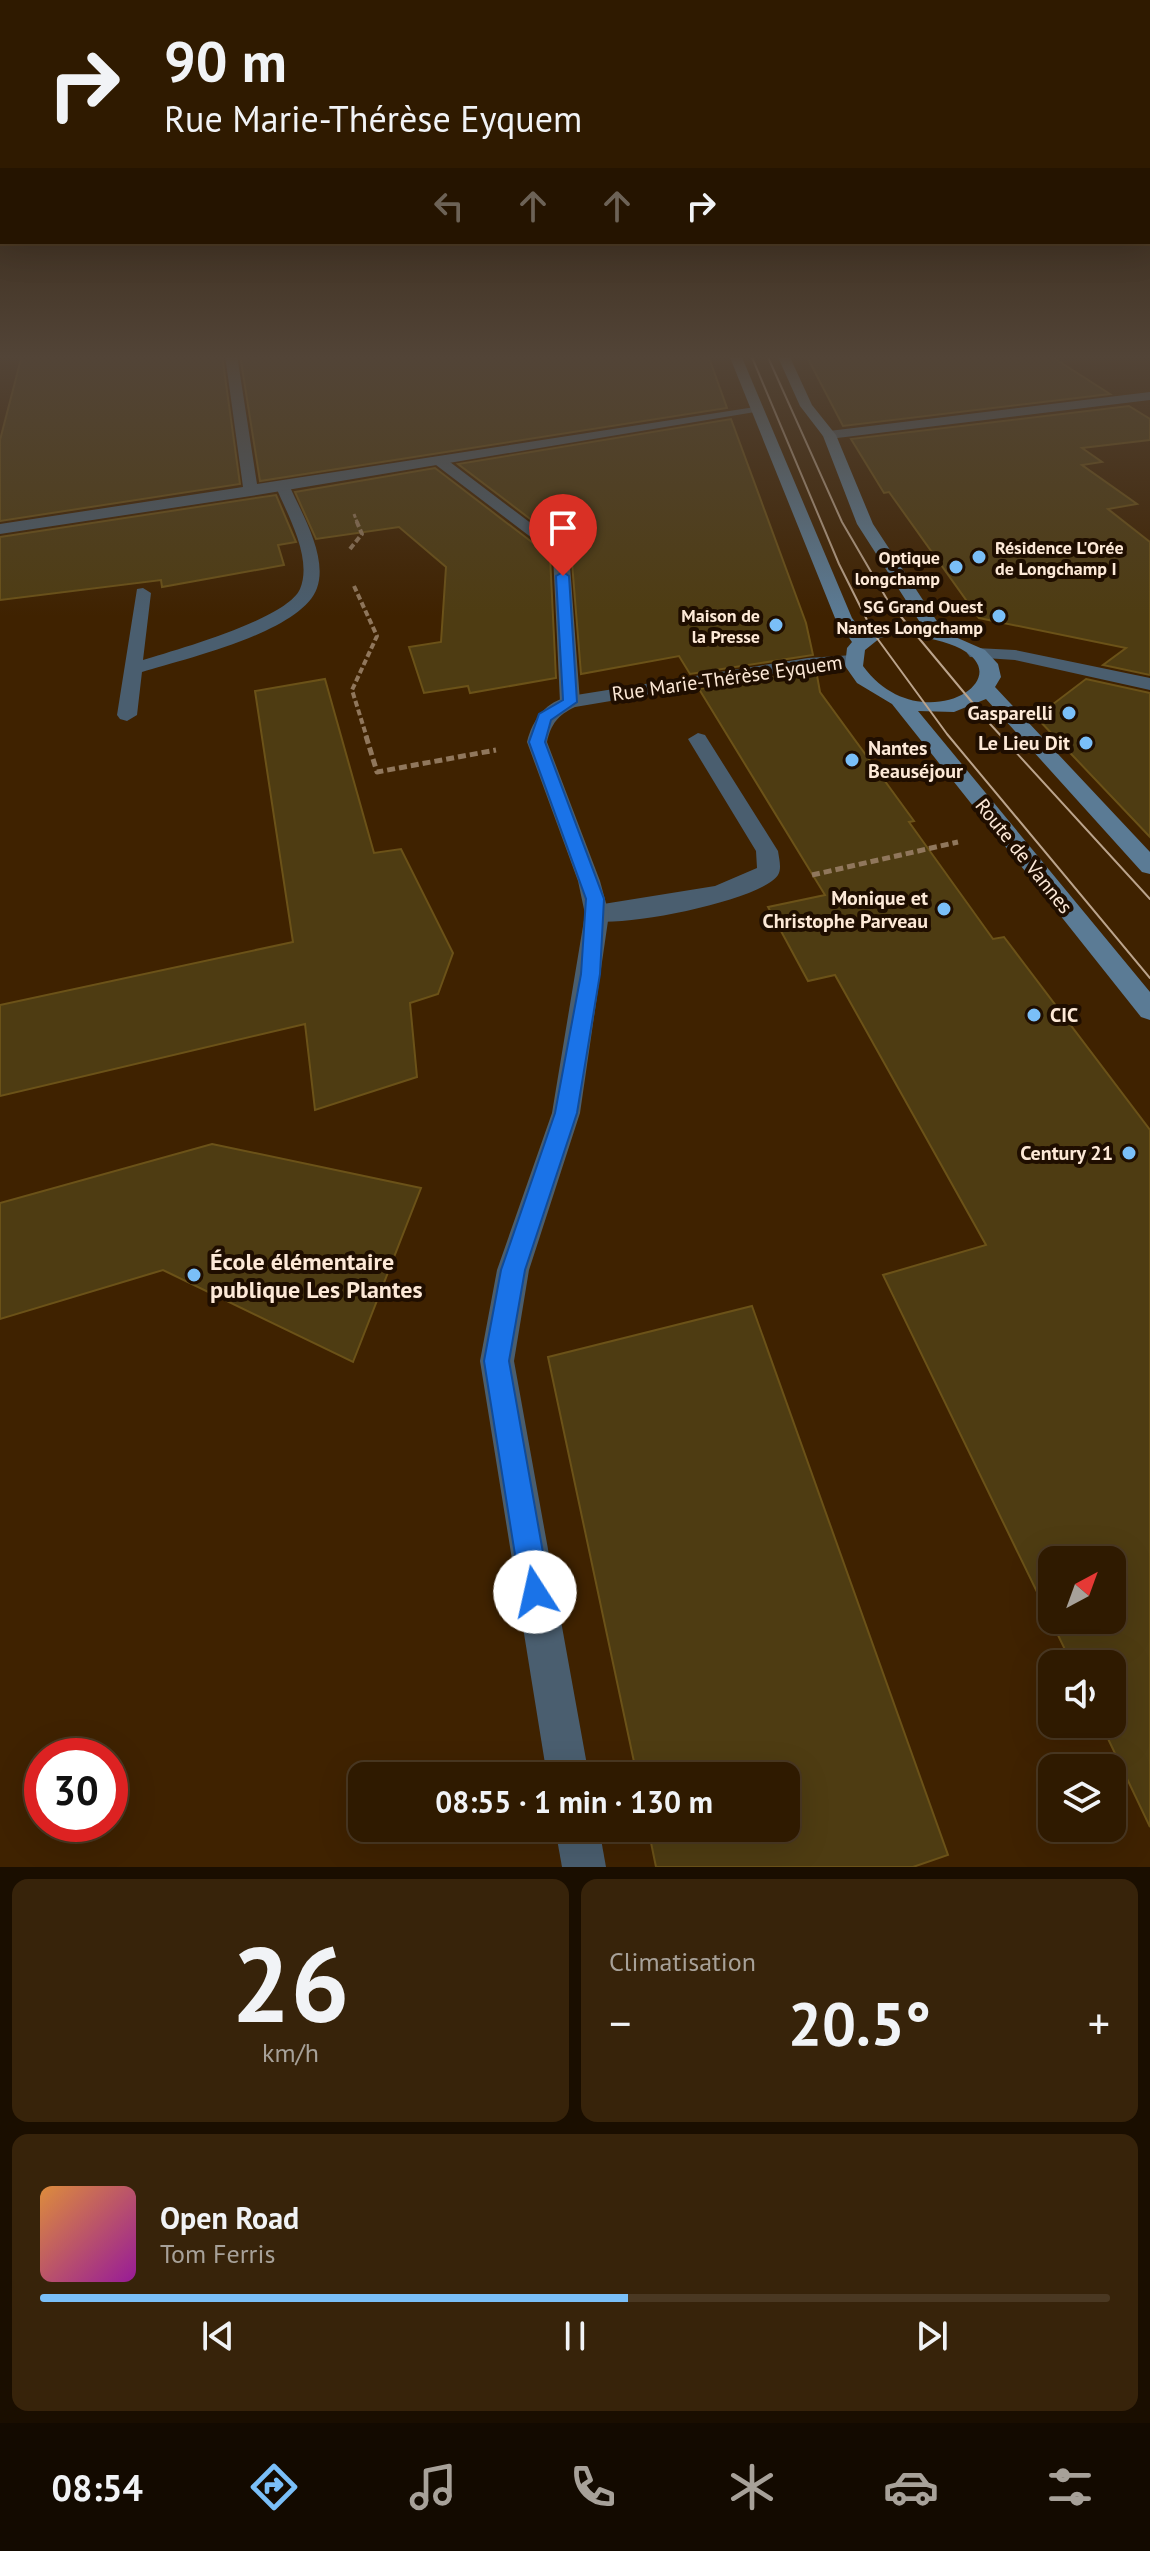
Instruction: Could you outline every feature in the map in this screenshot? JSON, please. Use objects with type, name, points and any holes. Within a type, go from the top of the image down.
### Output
[{"type":"main road","points":[[768,442],[857,651],[857,673],[869,686],[899,700],[949,706],[970,701],[986,688],[988,670],[976,653],[935,632],[896,629],[874,634],[857,651]]},
{"type":"main road","points":[[832,442],[865,524],[935,632]]},
{"type":"main road","points":[[986,688],[1150,866]]},
{"type":"main road","name":"Route de Vannes","points":[[899,700],[1150,1010]]},
{"type":"street","points":[[244,442],[251,492]]},
{"type":"street","points":[[0,529],[563,442]]},
{"type":"street","points":[[441,462],[561,552],[570,702],[545,717],[537,742],[595,899],[597,914],[566,1113],[513,1270],[497,1361],[566,1762]]},
{"type":"street","points":[[133,669],[266,622],[297,606],[309,590],[310,568],[283,487]]},
{"type":"street","points":[[127,715],[143,593]]},
{"type":"street","name":"Rue Marie-Thérèse Eyquem","points":[[570,702],[808,663],[857,651]]},
{"type":"street","points":[[976,653],[1015,655],[1150,684]]},
{"type":"street","points":[[597,914],[728,891],[763,879],[769,871],[767,851],[698,739]]},
{"type":"street","points":[[580,1842],[584,1867]]},
{"type":"path","points":[[348,551],[362,534],[352,510]]},
{"type":"path","points":[[353,585],[377,636],[352,690],[377,772],[537,742]]},
{"type":"path","points":[[806,876],[963,841]]},
{"type":"building","points":[[0,442],[234,442],[240,484],[0,521]]},
{"type":"building","points":[[254,442],[509,442],[260,481]]},
{"type":"building","points":[[591,442],[740,442],[806,623],[813,655],[690,674],[679,656],[581,674],[571,550],[458,464]]},
{"type":"building","points":[[853,442],[1132,442],[1082,448],[1102,462],[1082,465],[1137,504],[1108,509],[1150,542],[1150,675],[1103,665],[1126,648],[979,618],[889,492],[884,493]]},
{"type":"building","points":[[435,468],[550,556],[556,678],[470,693],[468,686],[424,693],[409,647],[441,642],[446,567],[399,527],[316,539],[295,492]]},
{"type":"building","points":[[276,495],[296,542],[278,545],[284,565],[162,587],[161,580],[0,600],[0,537]]},
{"type":"building","points":[[816,670],[820,692],[914,821],[909,822],[993,939],[1004,937],[1150,1130],[1150,1827],[1126,1777],[1126,1754],[1115,1754],[1108,1738],[1126,1738],[1126,1650],[1065,1650],[1057,1634],[1126,1634],[1126,1546],[1038,1546],[1038,1594],[883,1275],[986,1245],[835,975],[808,981],[768,907],[825,895],[699,689]]},
{"type":"building","points":[[325,679],[374,853],[401,849],[453,953],[438,994],[410,1003],[417,1077],[315,1110],[305,1024],[0,1096],[0,1005],[293,942],[255,691]]},
{"type":"building","points":[[1086,679],[1150,693],[1150,837],[1036,717]]},
{"type":"building","points":[[212,1144],[421,1188],[353,1362],[163,1270],[0,1319],[0,1203]]},
{"type":"building","points":[[752,1306],[948,1855],[913,1867],[656,1867],[651,1842],[800,1842],[800,1762],[634,1762],[548,1357]]},
{"type":"tram line","points":[[788,442],[839,564],[874,634],[947,734],[1150,978]]},
{"type":"tram line","points":[[806,442],[842,522],[888,601],[991,725],[1150,899]]},
{"type":"place","name":"Résidence L'Orée de Longchamp I","points":[[979,557]]},
{"type":"place","name":"Optique longchamp","points":[[956,567]]},
{"type":"place","name":"SG Grand Ouest Nantes Longchamp","points":[[999,616]]},
{"type":"place","name":"Maison de la Presse","points":[[776,625]]},
{"type":"place","name":"Gasparelli","points":[[1069,713]]},
{"type":"place","name":"Le Lieu Dit","points":[[1086,743]]},
{"type":"place","name":"Nantes Beauséjour","points":[[852,760]]},
{"type":"place","name":"Monique et Christophe Parveau","points":[[944,909]]},
{"type":"place","name":"CIC","points":[[1034,1015]]},
{"type":"place","name":"Century 21","points":[[1129,1153]]},
{"type":"place","name":"École élémentaire publique Les Plantes","points":[[194,1275]]},
{"type":"route","points":[[535,1592],[497,1361],[502,1317],[513,1270],[566,1113],[597,914],[595,899],[537,742],[545,717],[570,702],[563,576]]}]
